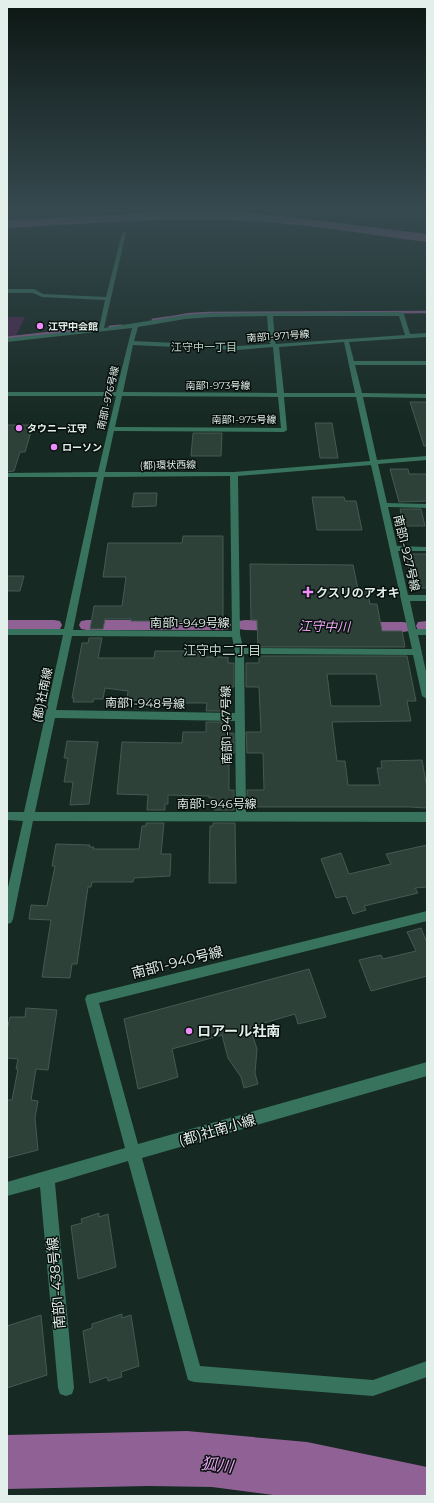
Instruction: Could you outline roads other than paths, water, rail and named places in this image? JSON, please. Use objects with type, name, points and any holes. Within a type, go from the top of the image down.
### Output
[{"type":"street","points":[[101,330],[114,279]]},
{"type":"street","points":[[7,291],[34,291],[42,294],[109,299]]},
{"type":"street","points":[[7,340],[135,326],[185,316],[270,314],[401,314],[408,336]]},
{"type":"street","name":"南部1-975号線","points":[[111,429],[284,430],[276,347],[272,342],[270,314]]},
{"type":"street","name":"南部1-976号線","points":[[102,475],[130,343],[135,326]]},
{"type":"street","name":"南部1-971号線","points":[[130,343],[237,348],[427,335]]},
{"type":"street","points":[[346,340],[360,395],[374,462]]},
{"type":"street","points":[[352,363],[427,363]]},
{"type":"street","name":"南部1-973号線","points":[[7,394],[427,396]]},
{"type":"street","name":"(都)環状西線","points":[[7,475],[234,474],[427,458]]},
{"type":"street","name":"南部1-927号線","points":[[374,462],[427,696]]},
{"type":"street","name":"南部1-949号線","points":[[7,632],[236,634],[234,474]]},
{"type":"street","name":"(都)社南線","points":[[7,919],[102,475]]},
{"type":"street","points":[[384,506],[427,506]]},
{"type":"street","points":[[394,548],[427,549]]},
{"type":"street","points":[[404,598],[427,598]]},
{"type":"street","points":[[412,632],[427,632]]},
{"type":"street","name":"南部1-947号線","points":[[236,634],[239,651],[241,816]]},
{"type":"street","points":[[239,651],[417,652]]},
{"type":"street","name":"南部1-948号線","points":[[51,714],[239,717]]},
{"type":"street","name":"南部1-946号線","points":[[7,816],[427,818]]},
{"type":"street","name":"南部1-940号線","points":[[133,1154],[91,999],[427,916]]},
{"type":"street","name":"(都)社南小線","points":[[7,1189],[427,1069]]},
{"type":"street","points":[[133,1154],[194,1374],[373,1388],[427,1369]]},
{"type":"street","name":"南部1-438号線","points":[[47,1178],[66,1388]]},
{"type":"water","name":"狐川","points":[[187,1431],[307,1442],[427,1467],[427,1496],[281,1496],[212,1487],[148,1486],[7,1489],[7,1435]]},
{"type":"waterway","points":[[166,318],[190,314],[209,313],[427,312]]},
{"type":"waterway","points":[[153,320],[166,318]]},
{"type":"waterway","points":[[161,319],[166,318]]},
{"type":"waterway","points":[[110,327],[121,326]]},
{"type":"waterway","points":[[7,338],[95,328]]},
{"type":"waterway","name":"江守中川","points":[[7,625],[54,625]]},
{"type":"waterway","name":"江守中川","points":[[87,625],[223,625]]},
{"type":"waterway","name":"江守中川","points":[[245,625],[280,626]]},
{"type":"waterway","name":"江守中川","points":[[358,627],[403,627]]},
{"type":"place","name":"江守中会館","points":[[40,326]]},
{"type":"place","name":"タウニー江守","points":[[19,428]]},
{"type":"place","name":"ローソン","points":[[54,447]]},
{"type":"place","name":"クスリのアオキ","points":[[308,592]]},
{"type":"place","name":"ロアール社南","points":[[189,1031]]},
{"type":"district","name":"江守中一丁目","points":[[204,347]]},
{"type":"district","name":"江守中二丁目","points":[[222,650]]}]
